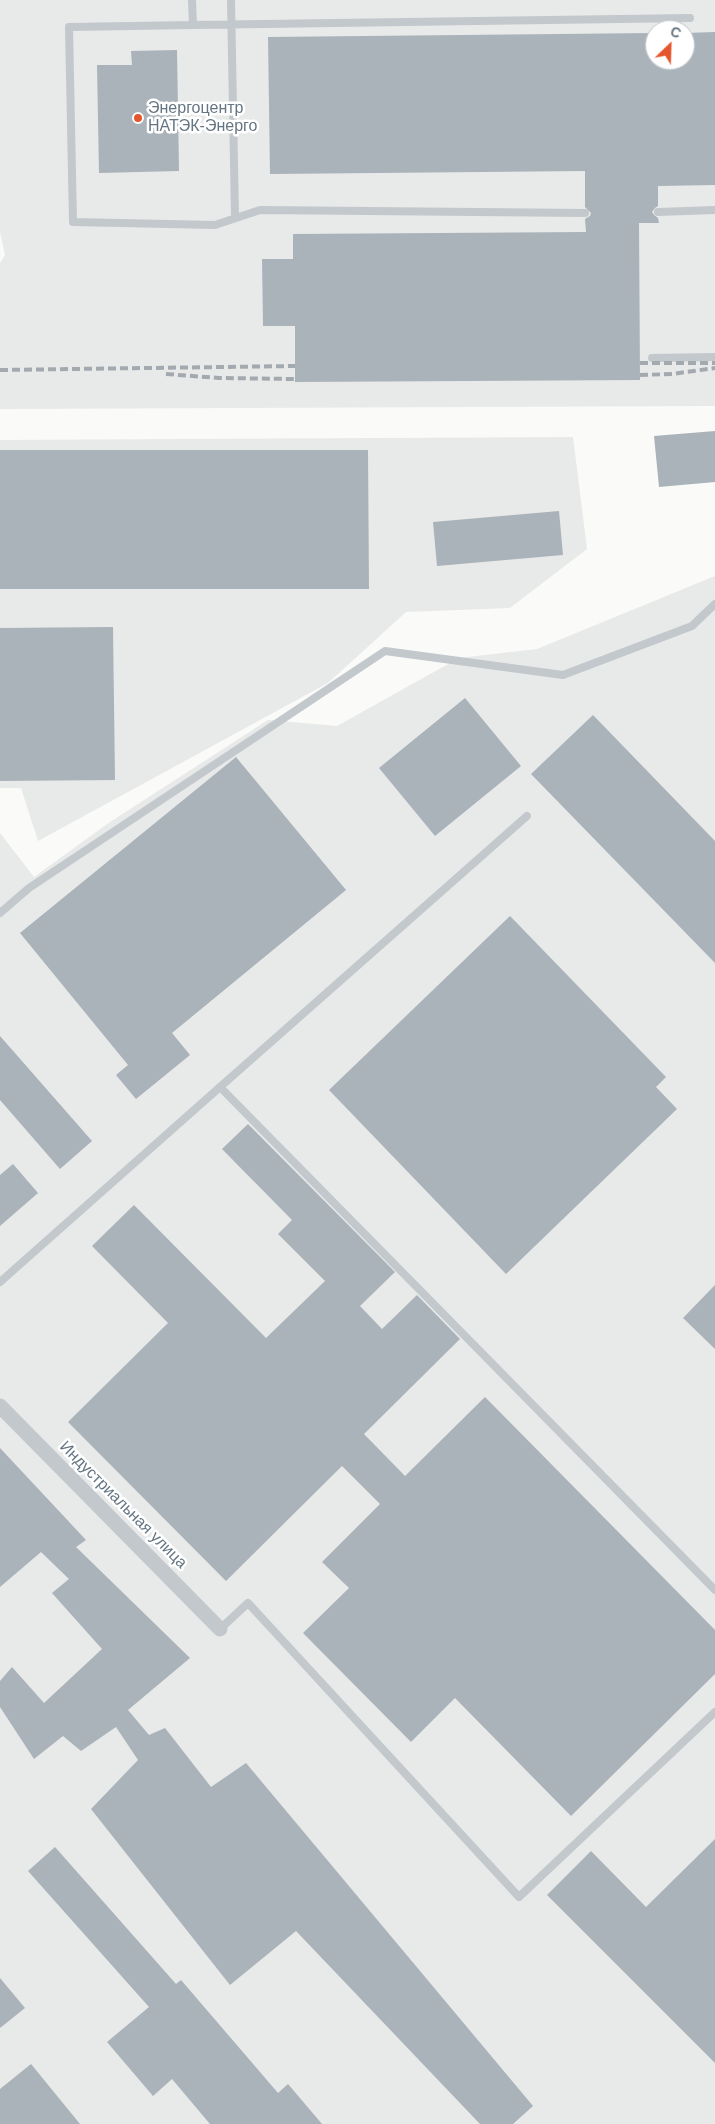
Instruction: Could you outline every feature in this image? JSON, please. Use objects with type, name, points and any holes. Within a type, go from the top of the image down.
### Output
[{"type":"street","name":"Индустриальная улица","points":[[0,1406],[220,1629]]},
{"type":"lane","points":[[192,0],[193,25]]},
{"type":"lane","points":[[231,0],[235,218]]},
{"type":"lane","points":[[585,213],[260,210],[215,225],[73,222],[69,27],[690,18]]},
{"type":"lane","points":[[658,212],[715,210]]},
{"type":"lane","points":[[652,358],[715,357]]},
{"type":"lane","points":[[0,913],[29,888],[385,651],[563,674],[692,626],[715,604]]},
{"type":"lane","points":[[0,1282],[527,816]]},
{"type":"lane","points":[[220,1087],[715,1590]]},
{"type":"lane","points":[[220,1629],[248,1603],[519,1897],[715,1712]]},
{"type":"shaded area","points":[[0,0],[715,0],[715,406],[0,409],[0,263],[5,255],[0,232]]},
{"type":"shaded area","points":[[573,437],[587,549],[510,608],[406,612],[328,683],[38,841],[21,788],[0,788],[0,440]]},
{"type":"shaded area","points":[[715,576],[715,2124],[0,2124],[0,833],[34,877],[110,822],[268,720],[337,726],[459,658],[537,649]]},
{"type":"building","points":[[715,32],[715,185],[658,186],[658,206],[652,212],[658,218],[659,223],[639,223],[640,380],[295,382],[295,326],[263,326],[262,259],[293,259],[293,234],[586,232],[585,219],[591,213],[585,207],[585,171],[270,174],[268,37],[645,33],[645,70],[695,70],[695,33]]},
{"type":"building","name":"Энергоцентр НАТЭК-Энерго","points":[[177,50],[179,171],[99,173],[97,65],[132,65],[131,51]]},
{"type":"building","points":[[715,431],[715,482],[659,487],[654,436]]},
{"type":"building","points":[[0,450],[368,450],[369,589],[0,589]]},
{"type":"building","points":[[559,511],[563,555],[437,566],[433,522]]},
{"type":"building","points":[[113,627],[115,780],[0,781],[0,628]]},
{"type":"building","points":[[465,698],[521,766],[435,836],[379,768]]},
{"type":"building","points":[[593,715],[715,841],[715,963],[531,774]]},
{"type":"building","points":[[236,757],[346,890],[172,1033],[190,1055],[136,1099],[116,1075],[128,1065],[20,933]]},
{"type":"building","points":[[510,916],[666,1077],[656,1087],[677,1109],[506,1274],[329,1090]]},
{"type":"building","points":[[0,1036],[92,1141],[60,1169],[0,1100]]},
{"type":"building","points":[[248,1124],[395,1272],[360,1306],[382,1329],[417,1295],[460,1339],[364,1434],[405,1476],[485,1397],[715,1630],[715,1674],[571,1816],[455,1698],[411,1742],[303,1633],[349,1588],[322,1562],[380,1504],[342,1466],[226,1581],[68,1422],[168,1323],[92,1246],[134,1205],[266,1338],[325,1281],[278,1234],[292,1220],[222,1149]]},
{"type":"building","points":[[13,1164],[38,1193],[0,1226],[0,1175]]},
{"type":"building","points":[[715,1285],[715,1349],[683,1318]]},
{"type":"building","points":[[0,1448],[86,1540],[76,1547],[190,1658],[128,1710],[149,1735],[165,1728],[211,1787],[246,1763],[533,2106],[513,2124],[480,2124],[296,1931],[230,1985],[91,1809],[138,1760],[116,1727],[81,1751],[63,1736],[34,1759],[0,1707],[0,1681],[12,1667],[44,1703],[102,1649],[52,1593],[69,1579],[41,1552],[0,1587]]},
{"type":"building","points":[[715,1839],[715,2063],[547,1895],[591,1851],[646,1907]]},
{"type":"building","points":[[55,1847],[176,1984],[181,1980],[278,2093],[288,2084],[322,2124],[210,2124],[172,2079],[153,2096],[107,2042],[149,2007],[28,1871]]},
{"type":"building","points":[[0,1978],[25,2008],[0,2028]]},
{"type":"building","points":[[31,2064],[80,2124],[0,2124],[0,2089]]},
{"type":"railway","points":[[640,363],[715,363]]},
{"type":"railway","points":[[0,370],[295,366]]},
{"type":"railway","points":[[640,375],[672,374],[715,368]]},
{"type":"railway","points":[[166,374],[219,378],[295,379]]},
{"type":"place","name":"Энергоцентр НАТЭК-Энерго","points":[[138,118]]}]
